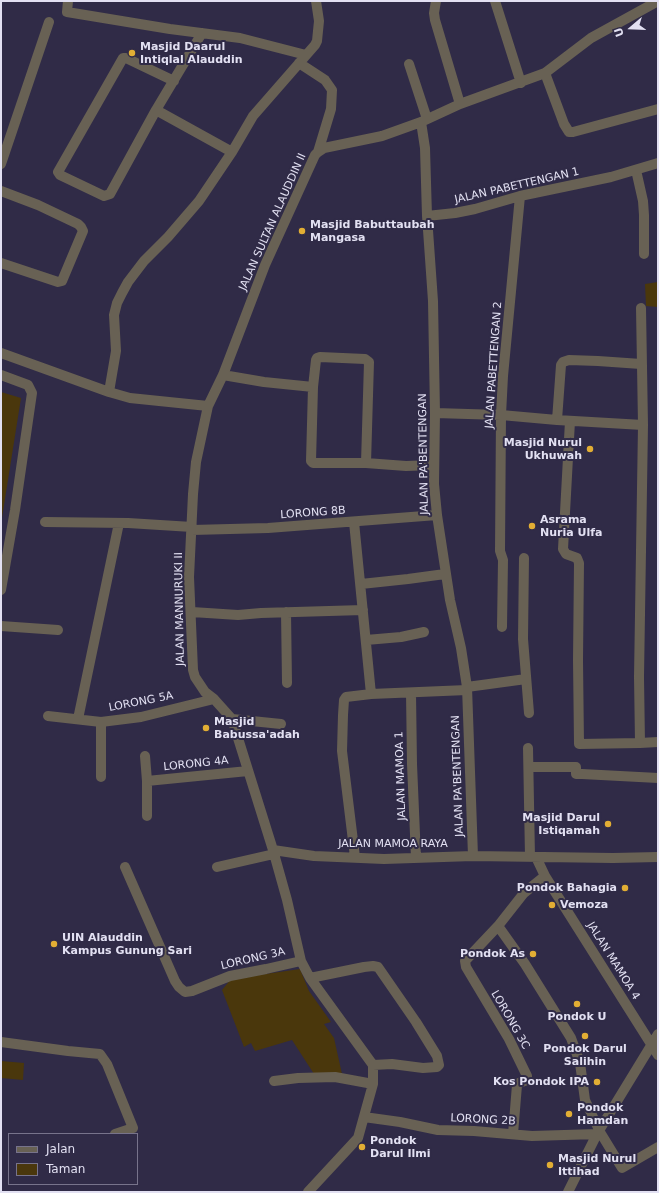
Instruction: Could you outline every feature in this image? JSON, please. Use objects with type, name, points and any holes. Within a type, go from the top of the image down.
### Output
[{"type":"street","points":[[68,1],[67,12],[240,38],[306,55]]},
{"type":"street","points":[[108,392],[116,351],[114,315],[117,303],[122,293],[128,282],[144,261],[168,237],[199,201],[232,152],[253,116],[317,41],[319,21],[316,1]]},
{"type":"street","points":[[436,1],[434,12],[435,20],[460,104]]},
{"type":"street","points":[[495,1],[521,83]]},
{"type":"street","name":"JALAN SULTAN ALAUDDIN II","points":[[208,406],[223,374],[265,265],[315,155],[318,152],[324,148],[382,136],[424,121],[460,104],[545,74],[591,38],[658,1]]},
{"type":"street","points":[[1,164],[49,22]]},
{"type":"street","points":[[174,81],[126,58],[123,58],[58,172],[104,196],[109,195],[156,110],[174,81],[202,33]]},
{"type":"street","points":[[299,63],[325,80],[332,90],[331,109],[318,152]]},
{"type":"street","name":"JALAN PA'BENTENGAN","points":[[409,64],[424,121],[427,216],[433,301],[435,413],[434,465],[437,515],[445,574],[461,648],[467,689],[473,856]]},
{"type":"street","points":[[545,74],[564,124],[569,132],[574,132],[658,109]]},
{"type":"street","points":[[156,110],[232,152]]},
{"type":"street","name":"JALAN PABETTENGAN 1","points":[[427,216],[455,213],[479,208],[520,196],[568,187],[658,163]]},
{"type":"street","points":[[636,170],[643,201],[644,254]]},
{"type":"street","points":[[1,191],[38,205],[78,224],[83,231],[62,281],[58,282],[1,263]]},
{"type":"street","name":"JALAN PABETTENGAN 2","points":[[502,627],[503,560],[500,551],[501,415],[503,376],[520,196]]},
{"type":"street","points":[[640,743],[639,676],[643,425],[641,308]]},
{"type":"street","points":[[1,353],[108,392],[141,400],[208,406]]},
{"type":"street","points":[[366,463],[369,361],[365,359],[317,358],[313,387],[311,462],[366,463],[406,466],[434,465]]},
{"type":"street","points":[[557,420],[562,362],[569,360],[641,364]]},
{"type":"street","points":[[223,374],[264,382],[313,387]]},
{"type":"street","points":[[1,375],[28,385],[32,393],[15,510],[1,590]]},
{"type":"street","name":"JALAN MANNURUKI II","points":[[208,406],[196,462],[193,494],[189,577],[192,612],[193,670],[206,692],[232,719],[274,852],[301,961],[310,978],[373,1065]]},
{"type":"street","points":[[435,413],[501,415],[643,425]]},
{"type":"street","points":[[570,421],[563,549],[566,554],[577,558],[579,563],[579,744],[658,742]]},
{"type":"street","name":"LORONG 8B","points":[[45,522],[120,523],[192,529],[268,528],[437,515]]},
{"type":"street","points":[[354,522],[371,694]]},
{"type":"street","points":[[78,719],[120,523]]},
{"type":"street","points":[[524,558],[523,639],[529,713]]},
{"type":"street","points":[[361,584],[445,574]]},
{"type":"street","points":[[192,612],[238,615],[363,610]]},
{"type":"street","points":[[286,612],[287,683]]},
{"type":"street","points":[[1,626],[58,630]]},
{"type":"street","points":[[366,640],[401,637],[424,632]]},
{"type":"street","points":[[355,857],[342,751],[345,698],[371,694],[467,689],[526,679]]},
{"type":"street","name":"JALAN MAMOA 1","points":[[411,693],[413,800],[416,858]]},
{"type":"street","name":"LORONG 5A","points":[[48,716],[101,722],[141,716],[214,699]]},
{"type":"street","points":[[232,719],[281,724]]},
{"type":"street","points":[[101,722],[101,777]]},
{"type":"street","points":[[528,748],[533,857]]},
{"type":"street","points":[[145,756],[148,816]]},
{"type":"street","points":[[529,767],[576,767],[576,774],[658,778]]},
{"type":"street","name":"LORONG 4A","points":[[147,781],[248,771]]},
{"type":"street","points":[[217,867],[274,852]]},
{"type":"street","name":"JALAN MAMOA RAYA","points":[[274,852],[314,856],[416,858],[473,856],[613,858],[658,857]]},
{"type":"street","name":"JALAN MAMOA 4","points":[[533,857],[658,1056]]},
{"type":"street","name":"LORONG 3A","points":[[125,867],[175,981],[185,992],[192,991],[230,976],[301,961]]},
{"type":"street","points":[[545,876],[524,893],[498,926],[525,964],[572,1038],[580,1063],[585,1100],[598,1133],[622,1168],[658,1147]]},
{"type":"street","name":"LORONG 3C","points":[[498,926],[467,958],[465,964],[508,1039],[527,1076],[526,1080],[517,1085],[513,1134]]},
{"type":"street","points":[[308,1192],[358,1138],[373,1084],[373,1065],[392,1064],[423,1068],[437,1067],[439,1065],[437,1056],[416,1022],[378,967],[364,967],[310,978]]},
{"type":"street","points":[[568,1192],[598,1133],[658,1034]]},
{"type":"street","points":[[1,1042],[100,1054],[107,1064],[133,1128],[118,1133]]},
{"type":"street","points":[[274,1081],[298,1078],[334,1077],[373,1084]]},
{"type":"street","name":"LORONG 2B","points":[[364,1117],[400,1122],[438,1130],[532,1136],[598,1133]]},
{"type":"green space","points":[[658,282],[658,307],[646,306],[645,284]]},
{"type":"green space","points":[[1,392],[21,398],[1,524]]},
{"type":"green space","points":[[300,969],[309,991],[331,1022],[324,1024],[334,1038],[342,1074],[314,1074],[292,1040],[255,1051],[251,1043],[244,1047],[222,990],[231,979]]},
{"type":"green space","points":[[1,1061],[24,1063],[23,1080],[1,1078]]},
{"type":"place","name":"Masjid Daarul Intiqlal Alauddin","points":[[132,53]]},
{"type":"place","name":"Masjid Babuttaubah Mangasa","points":[[302,231]]},
{"type":"place","name":"Masjid Nurul Ukhuwah","points":[[590,449]]},
{"type":"place","name":"Asrama Nuria Ulfa","points":[[532,526]]},
{"type":"place","name":"Masjid Babussa'adah","points":[[206,728]]},
{"type":"place","name":"Masjid Darul Istiqamah","points":[[608,824]]},
{"type":"place","name":"Pondok Bahagia","points":[[625,888]]},
{"type":"place","name":"Vemoza","points":[[552,905]]},
{"type":"place","name":"UIN Alauddin Kampus Gunung Sari","points":[[54,944]]},
{"type":"place","name":"Pondok As","points":[[533,954]]},
{"type":"place","name":"Pondok U","points":[[577,1004]]},
{"type":"place","name":"Pondok Darul Salihin","points":[[585,1036]]},
{"type":"place","name":"Kos Pondok IPA","points":[[597,1082]]},
{"type":"place","name":"Pondok Hamdan","points":[[569,1114]]},
{"type":"place","name":"Pondok Darul Ilmi","points":[[362,1147]]},
{"type":"place","name":"Masjid Nurul Ittihad","points":[[550,1165]]}]
